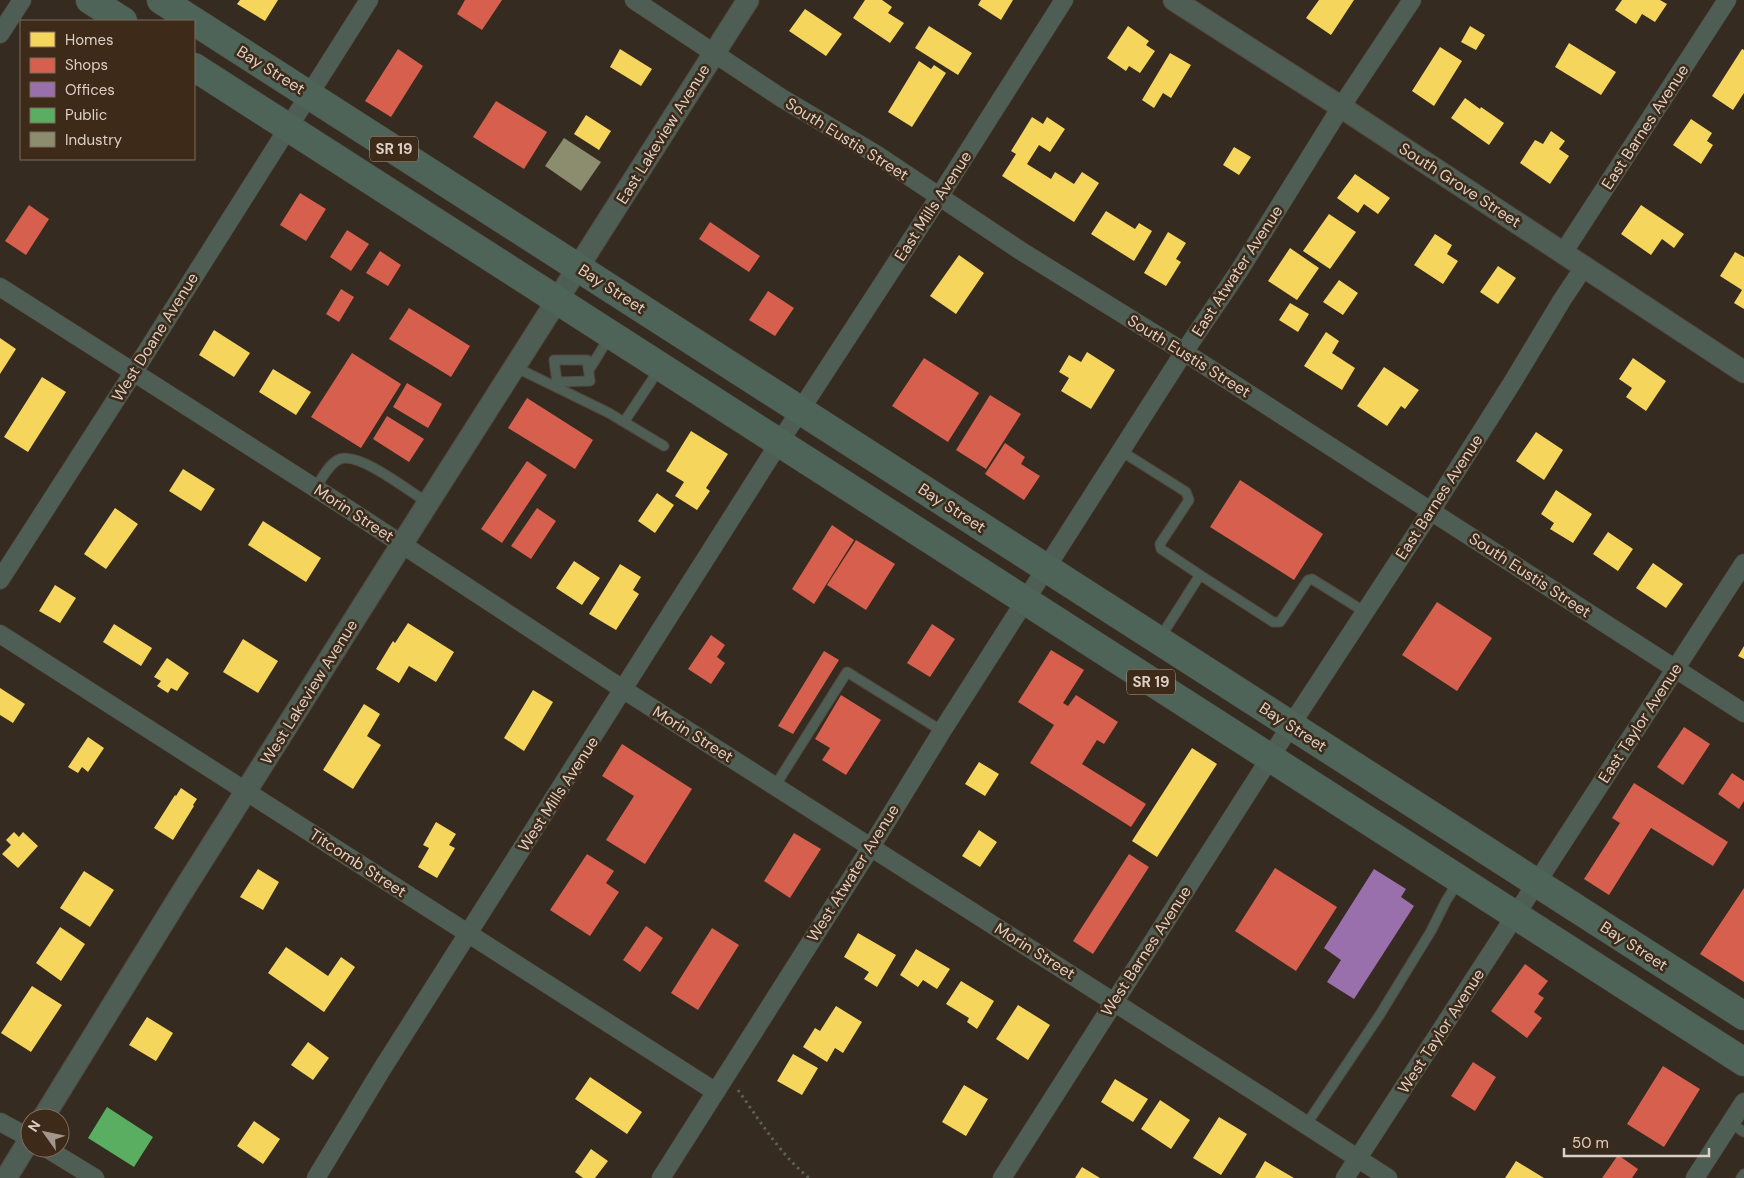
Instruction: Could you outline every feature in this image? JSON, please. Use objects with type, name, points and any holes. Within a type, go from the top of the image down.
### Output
[{"type":"main road","points":[[90,0],[121,20]]},
{"type":"main road","name":"Bay Street","points":[[161,0],[192,20]]},
{"type":"main road","name":"Bay Street","points":[[195,22],[1744,1016]]},
{"type":"main road","name":"SR 19","points":[[195,68],[1744,1062]]},
{"type":"street","points":[[0,34],[22,0]]},
{"type":"street","name":"West Doane Avenue","points":[[0,580],[369,0]]},
{"type":"street","name":"South Eustis Street","points":[[634,0],[780,97],[877,155],[1021,251],[1184,352],[1744,713]]},
{"type":"street","name":"East Lakeview Avenue","points":[[578,268],[748,0]]},
{"type":"street","name":"East Mills Avenue","points":[[800,410],[939,197],[1064,0]]},
{"type":"street","name":"South Grove Street","points":[[1174,0],[1341,107],[1744,372]]},
{"type":"street","name":"East Atwater Avenue","points":[[1046,568],[1184,352],[1239,271],[1341,107],[1412,0]]},
{"type":"street","name":"East Barnes Avenue","points":[[1563,253],[1727,0]]},
{"type":"street","name":"East Barnes Avenue","points":[[1291,725],[1431,511],[1584,267]]},
{"type":"street","name":"West Lakeview Avenue","points":[[49,1108],[246,791],[578,268]]},
{"type":"street","name":"Morin Street","points":[[0,287],[402,544],[624,690],[1114,1001],[1388,1178]]},
{"type":"street","name":"West Mills Avenue","points":[[316,1178],[382,1069],[800,410]]},
{"type":"street","name":"East Taylor Avenue","points":[[1537,883],[1744,563]]},
{"type":"street","name":"West Atwater Avenue","points":[[661,1178],[1046,568]]},
{"type":"street","name":"Titcomb Street","points":[[0,634],[468,934],[721,1085]]},
{"type":"street","name":"West Barnes Avenue","points":[[1002,1178],[1291,725]]},
{"type":"street","name":"West Taylor Avenue","points":[[1345,1178],[1537,883]]},
{"type":"street","points":[[1695,1178],[1737,1128],[1744,1102]]},
{"type":"street","points":[[0,1122],[20,1133]]},
{"type":"street","points":[[6,1178],[20,1155]]},
{"type":"street","points":[[62,1158],[94,1178]]},
{"type":"lane","points":[[589,370],[611,335]]},
{"type":"lane","points":[[554,360],[587,360],[590,381],[557,382],[556,369],[554,360]]},
{"type":"lane","points":[[515,367],[610,413],[664,446]]},
{"type":"lane","points":[[624,422],[661,367]]},
{"type":"lane","points":[[538,378],[556,369]]},
{"type":"lane","points":[[1121,451],[1186,492],[1189,500],[1160,544],[1161,549],[1200,575],[1273,622],[1280,622],[1308,580],[1312,580],[1365,612]]},
{"type":"lane","points":[[315,488],[333,464],[341,459],[353,458],[372,466],[428,503]]},
{"type":"lane","points":[[1158,640],[1200,575]]},
{"type":"lane","points":[[775,786],[847,672],[942,732]]},
{"type":"lane","points":[[1306,1125],[1379,1016],[1431,932],[1446,901],[1460,880]]},
{"type":"lane","points":[[1741,1178],[1744,1174]]},
{"type":"path","points":[[721,1085],[736,1088],[773,1140],[799,1170],[809,1178]]},
{"type":"building: Homes","points":[[240,0],[278,0],[265,21],[237,4]]},
{"type":"building: Homes","points":[[865,0],[882,0],[892,7],[888,13],[904,23],[890,43],[853,18]]},
{"type":"building: Homes","points":[[981,0],[1013,0],[1001,20],[978,5]]},
{"type":"building: Homes","points":[[1319,0],[1354,0],[1331,35],[1306,18]]},
{"type":"building: Homes","points":[[1622,0],[1660,0],[1667,4],[1655,22],[1642,14],[1636,24],[1615,10]]},
{"type":"building: Homes","points":[[805,9],[842,34],[826,56],[789,31]]},
{"type":"building: Homes","points":[[929,26],[972,53],[958,75],[915,48]]},
{"type":"building: Homes","points":[[1128,26],[1149,41],[1146,45],[1155,51],[1140,73],[1129,66],[1126,71],[1107,58]]},
{"type":"building: Homes","points":[[1470,26],[1485,35],[1476,50],[1461,42]]},
{"type":"building: Homes","points":[[1569,43],[1616,72],[1601,95],[1555,67]]},
{"type":"building: Homes","points":[[1440,47],[1462,61],[1434,106],[1412,91]]},
{"type":"building: Homes","points":[[620,49],[652,69],[641,86],[610,67]]},
{"type":"building: Homes","points":[[1742,49],[1744,50],[1744,93],[1733,110],[1712,96]]},
{"type":"building: Homes","points":[[1170,53],[1191,65],[1171,98],[1163,93],[1154,108],[1142,100]]},
{"type":"building: Homes","points":[[919,61],[931,69],[934,65],[946,73],[912,127],[888,112]]},
{"type":"building: Homes","points":[[1465,98],[1504,123],[1489,145],[1451,118]]},
{"type":"building: Homes","points":[[586,115],[611,131],[599,150],[574,134]]},
{"type":"building: Homes","points":[[1032,117],[1043,124],[1047,117],[1065,129],[1050,152],[1039,145],[1027,164],[1051,179],[1055,172],[1074,184],[1082,172],[1099,183],[1074,222],[1002,176],[1016,154],[1011,151]]},
{"type":"building: Homes","points":[[1691,119],[1712,133],[1707,141],[1713,145],[1701,164],[1673,145]]},
{"type":"building: Homes","points":[[1551,131],[1565,141],[1559,149],[1569,156],[1550,184],[1520,163],[1535,140],[1543,144]]},
{"type":"building: Homes","points":[[1234,147],[1251,157],[1239,175],[1223,165]]},
{"type":"building: Homes","points":[[1355,174],[1390,198],[1378,214],[1364,204],[1358,213],[1337,198]]},
{"type":"building: Homes","points":[[1641,205],[1684,234],[1674,248],[1662,239],[1651,255],[1621,234]]},
{"type":"building: Homes","points":[[1106,211],[1135,229],[1139,223],[1152,231],[1134,261],[1091,234]]},
{"type":"building: Homes","points":[[1329,214],[1356,232],[1330,269],[1303,251]]},
{"type":"building: Homes","points":[[1168,232],[1186,243],[1176,259],[1181,262],[1166,286],[1144,273]]},
{"type":"building: Homes","points":[[1435,234],[1452,245],[1447,254],[1458,261],[1443,284],[1414,265]]},
{"type":"building: Homes","points":[[1290,248],[1319,268],[1297,300],[1268,281]]},
{"type":"building: Homes","points":[[1735,252],[1744,257],[1744,309],[1734,303],[1742,290],[1720,276]]},
{"type":"building: Homes","points":[[959,255],[984,273],[956,314],[930,296]]},
{"type":"building: Homes","points":[[1498,266],[1516,278],[1498,304],[1480,292]]},
{"type":"building: Homes","points":[[1339,280],[1358,293],[1343,315],[1323,302]]},
{"type":"building: Homes","points":[[1290,303],[1309,314],[1298,332],[1279,320]]},
{"type":"building: Homes","points":[[214,330],[250,353],[234,377],[199,355]]},
{"type":"building: Homes","points":[[1326,332],[1339,341],[1332,353],[1355,368],[1342,390],[1304,366]]},
{"type":"building: Homes","points":[[0,338],[16,349],[0,374]]},
{"type":"building: Homes","points":[[1087,352],[1115,370],[1091,409],[1061,391],[1069,378],[1059,372],[1069,355],[1081,362]]},
{"type":"building: Homes","points":[[1633,358],[1666,381],[1646,411],[1626,397],[1632,388],[1619,379]]},
{"type":"building: Homes","points":[[1384,367],[1419,390],[1405,409],[1401,406],[1387,426],[1357,406]]},
{"type":"building: Homes","points":[[273,369],[311,392],[296,415],[259,392]]},
{"type":"building: Homes","points":[[42,377],[66,392],[28,452],[4,437]]},
{"type":"building: Homes","points":[[691,431],[728,454],[706,488],[710,491],[697,510],[675,496],[684,482],[666,471]]},
{"type":"building: Homes","points":[[1536,432],[1563,450],[1544,480],[1516,461]]},
{"type":"building: Homes","points":[[183,469],[215,489],[201,511],[169,491]]},
{"type":"building: Homes","points":[[1556,490],[1592,514],[1573,543],[1550,529],[1554,523],[1541,514]]},
{"type":"building: Homes","points":[[657,493],[674,505],[655,533],[638,521]]},
{"type":"building: Homes","points":[[115,508],[138,524],[106,569],[84,554]]},
{"type":"building: Homes","points":[[263,521],[321,558],[306,582],[248,545]]},
{"type":"building: Homes","points":[[1608,532],[1633,549],[1618,571],[1593,554]]},
{"type":"building: Homes","points":[[574,561],[600,578],[582,605],[556,588]]},
{"type":"building: Homes","points":[[1653,563],[1683,584],[1666,608],[1636,588]]},
{"type":"building: Homes","points":[[620,564],[641,577],[633,590],[639,594],[616,630],[589,614]]},
{"type":"building: Homes","points":[[55,585],[76,598],[60,623],[39,611]]},
{"type":"building: Homes","points":[[408,623],[454,652],[436,682],[409,666],[399,683],[376,669],[393,641],[395,643]]},
{"type":"building: Homes","points":[[114,624],[152,648],[141,666],[103,642]]},
{"type":"building: Homes","points":[[243,639],[278,661],[258,693],[223,672]]},
{"type":"building: Homes","points":[[1744,646],[1744,659],[1738,656]]},
{"type":"building: Homes","points":[[167,658],[189,673],[177,691],[171,688],[168,693],[157,686],[161,681],[154,677]]},
{"type":"building: Homes","points":[[0,688],[25,704],[13,723],[0,715]]},
{"type":"building: Homes","points":[[533,690],[553,702],[524,751],[504,738]]},
{"type":"building: Homes","points":[[364,704],[380,714],[367,736],[381,745],[353,789],[323,770]]},
{"type":"building: Homes","points":[[88,737],[104,748],[88,772],[82,767],[78,773],[68,767]]},
{"type":"building: Homes","points":[[1192,748],[1217,764],[1157,857],[1132,841]]},
{"type":"building: Homes","points":[[979,762],[999,774],[985,796],[965,784]]},
{"type":"building: Homes","points":[[181,788],[197,799],[173,840],[154,828]]},
{"type":"building: Homes","points":[[436,822],[456,834],[449,845],[455,848],[437,878],[418,867],[429,848],[423,845]]},
{"type":"building: Homes","points":[[979,830],[997,842],[980,867],[962,856]]},
{"type":"building: Homes","points":[[14,832],[19,837],[23,832],[38,846],[18,868],[2,854],[11,845],[6,840]]},
{"type":"building: Homes","points":[[258,869],[279,882],[263,910],[240,897]]},
{"type":"building: Homes","points":[[84,871],[114,890],[90,927],[60,908]]},
{"type":"building: Homes","points":[[60,927],[85,944],[61,981],[36,963]]},
{"type":"building: Homes","points":[[858,933],[896,955],[877,987],[864,979],[869,972],[844,957]]},
{"type":"building: Homes","points":[[286,947],[328,976],[341,957],[355,967],[324,1012],[268,973]]},
{"type":"building: Homes","points":[[916,949],[950,969],[937,989],[923,980],[918,987],[900,975]]},
{"type":"building: Homes","points":[[961,981],[994,1001],[977,1029],[967,1022],[969,1018],[946,1004]]},
{"type":"building: Homes","points":[[32,986],[62,1005],[31,1052],[1,1033]]},
{"type":"building: Homes","points":[[1018,1005],[1050,1025],[1028,1060],[996,1039]]},
{"type":"building: Homes","points":[[836,1006],[862,1022],[843,1053],[835,1048],[827,1062],[803,1047],[815,1028],[820,1031]]},
{"type":"building: Homes","points":[[147,1017],[173,1033],[156,1061],[129,1045]]},
{"type":"building: Homes","points":[[308,1042],[329,1058],[313,1080],[291,1065]]},
{"type":"building: Homes","points":[[793,1054],[818,1068],[802,1095],[777,1081]]},
{"type":"building: Homes","points":[[590,1077],[642,1112],[627,1134],[575,1099]]},
{"type":"building: Homes","points":[[1115,1079],[1148,1099],[1133,1122],[1101,1102]]},
{"type":"building: Homes","points":[[964,1085],[988,1099],[966,1136],[942,1122]]},
{"type":"building: Homes","points":[[1160,1100],[1190,1120],[1171,1149],[1141,1129]]},
{"type":"building: Homes","points":[[1219,1117],[1247,1134],[1221,1175],[1193,1158]]},
{"type":"building: Homes","points":[[254,1121],[280,1139],[263,1164],[237,1146]]},
{"type":"building: Homes","points":[[591,1149],[608,1161],[595,1178],[583,1178],[575,1172]]},
{"type":"building: Homes","points":[[1265,1161],[1294,1178],[1255,1178]]},
{"type":"building: Homes","points":[[1516,1161],[1544,1178],[1505,1178]]},
{"type":"building: Homes","points":[[1082,1167],[1100,1178],[1075,1178]]},
{"type":"building: Shops","points":[[465,0],[502,0],[482,30],[457,14]]},
{"type":"building: Shops","points":[[398,49],[423,66],[391,117],[365,101]]},
{"type":"building: Shops","points":[[496,101],[547,132],[524,169],[473,137]]},
{"type":"building: Shops","points":[[300,193],[326,209],[306,241],[280,225]]},
{"type":"building: Shops","points":[[29,205],[49,219],[26,255],[5,241]]},
{"type":"building: Shops","points":[[710,222],[760,256],[749,272],[699,239]]},
{"type":"building: Shops","points":[[347,230],[369,244],[351,271],[330,257]]},
{"type":"building: Shops","points":[[380,251],[401,265],[388,286],[366,273]]},
{"type":"building: Shops","points":[[341,289],[354,297],[339,322],[326,314]]},
{"type":"building: Shops","points":[[768,291],[794,308],[775,336],[749,320]]},
{"type":"building: Shops","points":[[409,308],[470,346],[451,377],[389,339]]},
{"type":"building: Shops","points":[[352,353],[401,384],[361,448],[311,417]]},
{"type":"building: Shops","points":[[924,358],[979,393],[948,442],[892,406]]},
{"type":"building: Shops","points":[[407,383],[442,404],[428,428],[393,407]]},
{"type":"building: Shops","points":[[990,395],[1021,414],[986,469],[956,450]]},
{"type":"building: Shops","points":[[527,398],[593,440],[575,469],[508,428]]},
{"type":"building: Shops","points":[[387,416],[424,439],[409,462],[373,439]]},
{"type":"building: Shops","points":[[1005,443],[1025,457],[1021,464],[1040,476],[1024,500],[985,474]]},
{"type":"building: Shops","points":[[527,461],[547,475],[502,543],[481,529]]},
{"type":"building: Shops","points":[[1240,480],[1323,534],[1294,580],[1210,527]]},
{"type":"building: Shops","points":[[537,508],[556,521],[531,559],[511,546]]},
{"type":"building: Shops","points":[[832,525],[854,540],[814,604],[792,589]]},
{"type":"building: Shops","points":[[856,540],[895,564],[866,610],[827,585]]},
{"type":"building: Shops","points":[[1437,602],[1492,638],[1457,691],[1402,655]]},
{"type":"building: Shops","points":[[932,624],[955,639],[930,677],[907,663]]},
{"type":"building: Shops","points":[[711,635],[725,645],[717,657],[725,663],[711,684],[688,669]]},
{"type":"building: Shops","points":[[1051,650],[1084,670],[1063,703],[1068,706],[1076,695],[1118,722],[1104,744],[1097,740],[1082,764],[1146,804],[1131,827],[1030,763],[1054,725],[1018,702]]},
{"type":"building: Shops","points":[[824,651],[839,660],[793,734],[778,726]]},
{"type":"building: Shops","points":[[841,695],[881,720],[846,775],[822,760],[830,748],[815,739]]},
{"type":"building: Shops","points":[[1684,727],[1710,744],[1683,785],[1657,767]]},
{"type":"building: Shops","points":[[622,744],[692,789],[645,864],[606,840],[634,796],[602,776]]},
{"type":"building: Shops","points":[[1732,773],[1744,781],[1744,801],[1739,809],[1718,794]]},
{"type":"building: Shops","points":[[1634,783],[1728,842],[1713,866],[1651,828],[1609,895],[1584,879],[1620,823],[1612,818]]},
{"type":"building: Shops","points":[[794,833],[821,849],[790,898],[764,881]]},
{"type":"building: Shops","points":[[587,854],[614,871],[606,883],[619,892],[590,936],[550,910]]},
{"type":"building: Shops","points":[[1129,854],[1149,867],[1093,954],[1073,941]]},
{"type":"building: Shops","points":[[1275,868],[1337,907],[1296,971],[1235,931]]},
{"type":"building: Shops","points":[[1744,888],[1744,982],[1700,954]]},
{"type":"building: Shops","points":[[646,926],[663,938],[640,972],[623,960]]},
{"type":"building: Shops","points":[[712,928],[739,945],[698,1010],[671,993]]},
{"type":"building: Shops","points":[[1525,964],[1548,981],[1538,994],[1544,998],[1534,1012],[1542,1018],[1527,1038],[1491,1011]]},
{"type":"building: Shops","points":[[1473,1062],[1496,1077],[1475,1111],[1451,1096]]},
{"type":"building: Shops","points":[[1663,1066],[1700,1089],[1664,1147],[1627,1124]]},
{"type":"building: Shops","points":[[1618,1155],[1638,1169],[1632,1178],[1602,1178]]},
{"type":"building: Offices","points":[[1374,869],[1406,889],[1401,897],[1414,906],[1354,999],[1327,982],[1341,960],[1324,948]]},
{"type":"building: Public","points":[[107,1107],[153,1137],[134,1167],[88,1138]]},
{"type":"building: Industry","points":[[564,138],[601,162],[581,191],[545,166]]}]
